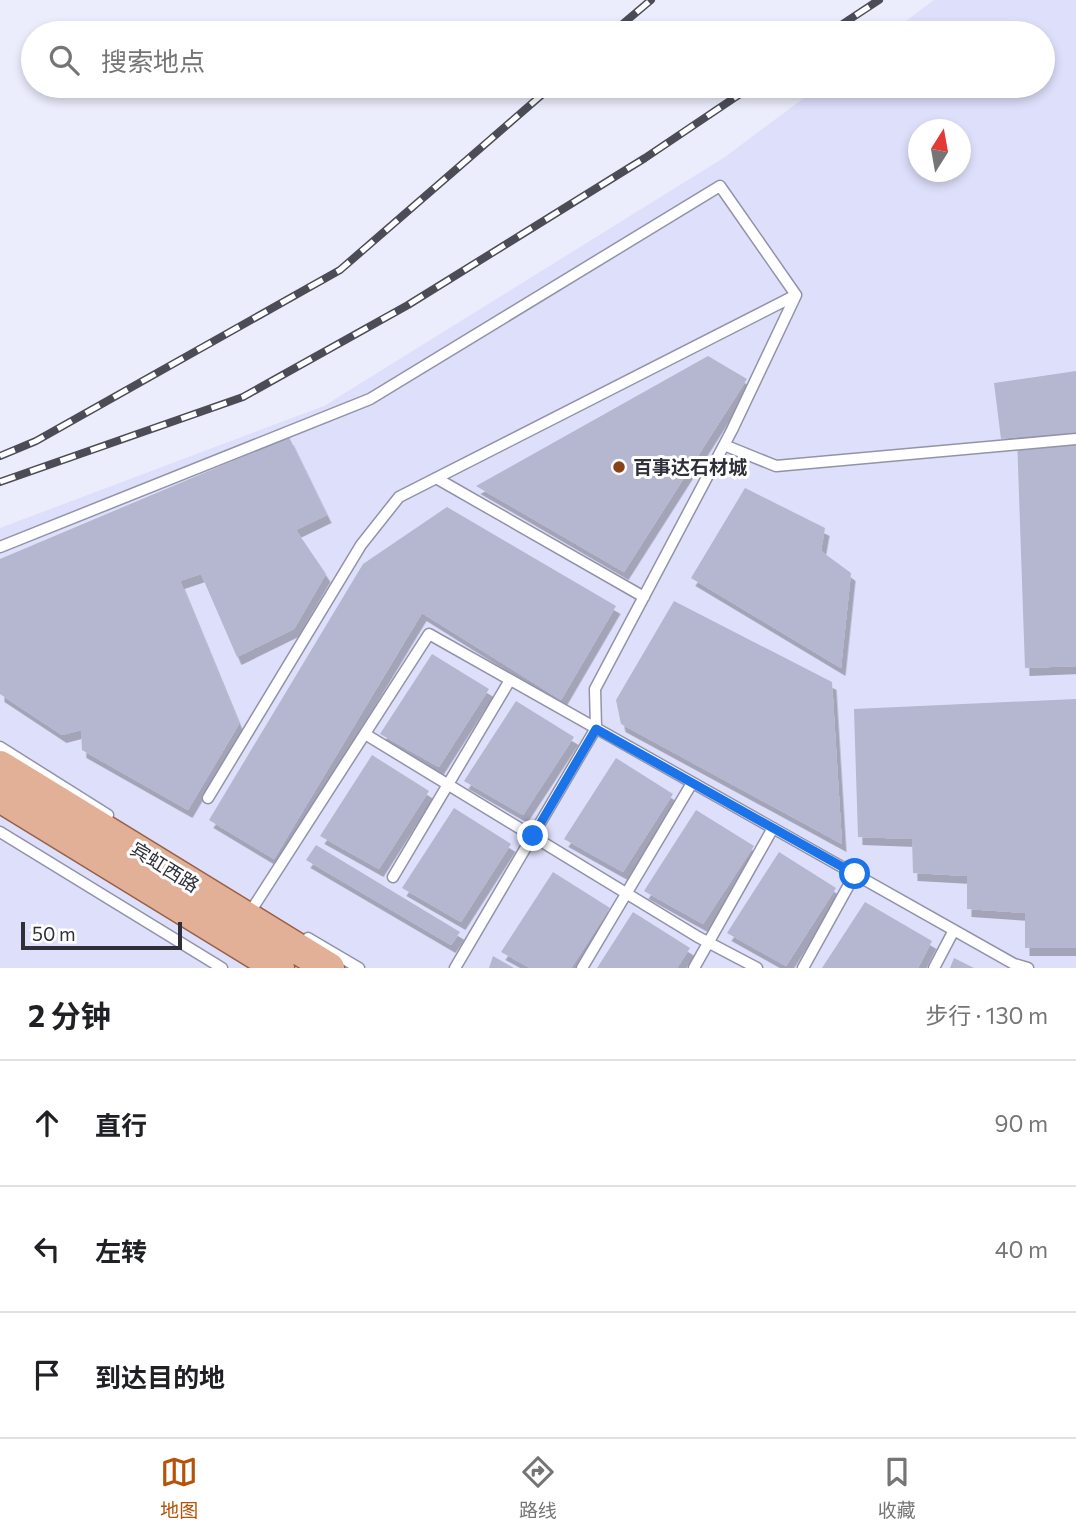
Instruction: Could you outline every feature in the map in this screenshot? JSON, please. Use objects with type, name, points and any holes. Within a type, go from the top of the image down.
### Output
[{"type":"main road","name":"宾虹西路","points":[[0,766],[329,968]]},
{"type":"main road","name":"宾虹西路","points":[[0,797],[279,968]]},
{"type":"lane","points":[[0,547],[370,399],[720,186],[796,295]]},
{"type":"lane","points":[[455,968],[596,729],[594,689],[724,445],[796,295]]},
{"type":"lane","points":[[208,798],[361,545],[399,497],[796,295]]},
{"type":"lane","points":[[724,445],[776,466],[1076,439]]},
{"type":"lane","points":[[436,478],[643,597]]},
{"type":"lane","points":[[254,906],[429,634],[1014,966],[1028,968]]},
{"type":"lane","points":[[393,877],[510,680]]},
{"type":"lane","points":[[365,734],[626,894],[757,968]]},
{"type":"lane","points":[[0,747],[116,820]]},
{"type":"lane","points":[[582,968],[692,783]]},
{"type":"lane","points":[[694,968],[772,828]]},
{"type":"lane","points":[[0,832],[222,968]]},
{"type":"lane","points":[[803,968],[855,874]]},
{"type":"lane","points":[[243,899],[266,913]]},
{"type":"lane","points":[[934,968],[954,930]]},
{"type":"lane","points":[[301,934],[359,968]]},
{"type":"shaded area","name":"百事达石材城","points":[[934,0],[1076,0],[1076,968],[0,968],[0,528],[324,406],[725,157],[804,98],[1055,98],[1055,21],[906,21]]},
{"type":"building","points":[[708,356],[747,379],[624,572],[476,486]]},
{"type":"building","points":[[1076,371],[1076,666],[1025,668],[1017,437],[1001,439],[994,383]]},
{"type":"building","points":[[289,437],[327,515],[296,530],[326,574],[294,629],[237,657],[201,574],[180,581],[239,724],[188,810],[82,750],[81,730],[62,735],[0,694],[0,559]]},
{"type":"building","points":[[745,488],[825,528],[821,551],[851,573],[841,668],[691,578]]},
{"type":"building","points":[[447,507],[616,606],[561,700],[422,613],[274,859],[209,820],[363,564]]},
{"type":"building","points":[[674,601],[832,682],[842,844],[621,724],[616,700]]},
{"type":"building","points":[[432,654],[489,689],[439,767],[380,734]]},
{"type":"building","points":[[1076,699],[1076,948],[1025,948],[1025,913],[967,909],[967,876],[913,873],[912,839],[858,837],[854,709]]},
{"type":"building","points":[[516,701],[574,737],[523,815],[464,781]]},
{"type":"building","points":[[372,755],[429,791],[379,869],[320,836]]},
{"type":"building","points":[[616,758],[673,794],[623,872],[564,839]]},
{"type":"building","points":[[454,808],[511,844],[461,922],[402,888]]},
{"type":"building","points":[[696,810],[754,846],[703,924],[644,891]]},
{"type":"building","points":[[316,845],[460,932],[451,945],[306,860]]},
{"type":"building","points":[[779,852],[836,888],[786,966],[727,933]]},
{"type":"building","points":[[553,872],[610,908],[571,968],[530,968],[501,952]]},
{"type":"building","points":[[865,902],[932,941],[918,968],[822,968]]},
{"type":"building","points":[[633,912],[690,948],[677,968],[597,968]]},
{"type":"building","points":[[493,956],[514,968],[489,968]]},
{"type":"building","points":[[954,958],[974,968],[950,968]]},
{"type":"railway","points":[[626,21],[651,0]]},
{"type":"railway","points":[[847,21],[879,0]]},
{"type":"railway","points":[[0,456],[36,441],[340,270],[538,98]]},
{"type":"railway","points":[[0,482],[243,397],[408,305],[645,158],[734,98]]},
{"type":"place","name":"百事达石材城","points":[[619,467]]},
{"type":"route","points":[[533,836],[596,729],[855,874]]}]
